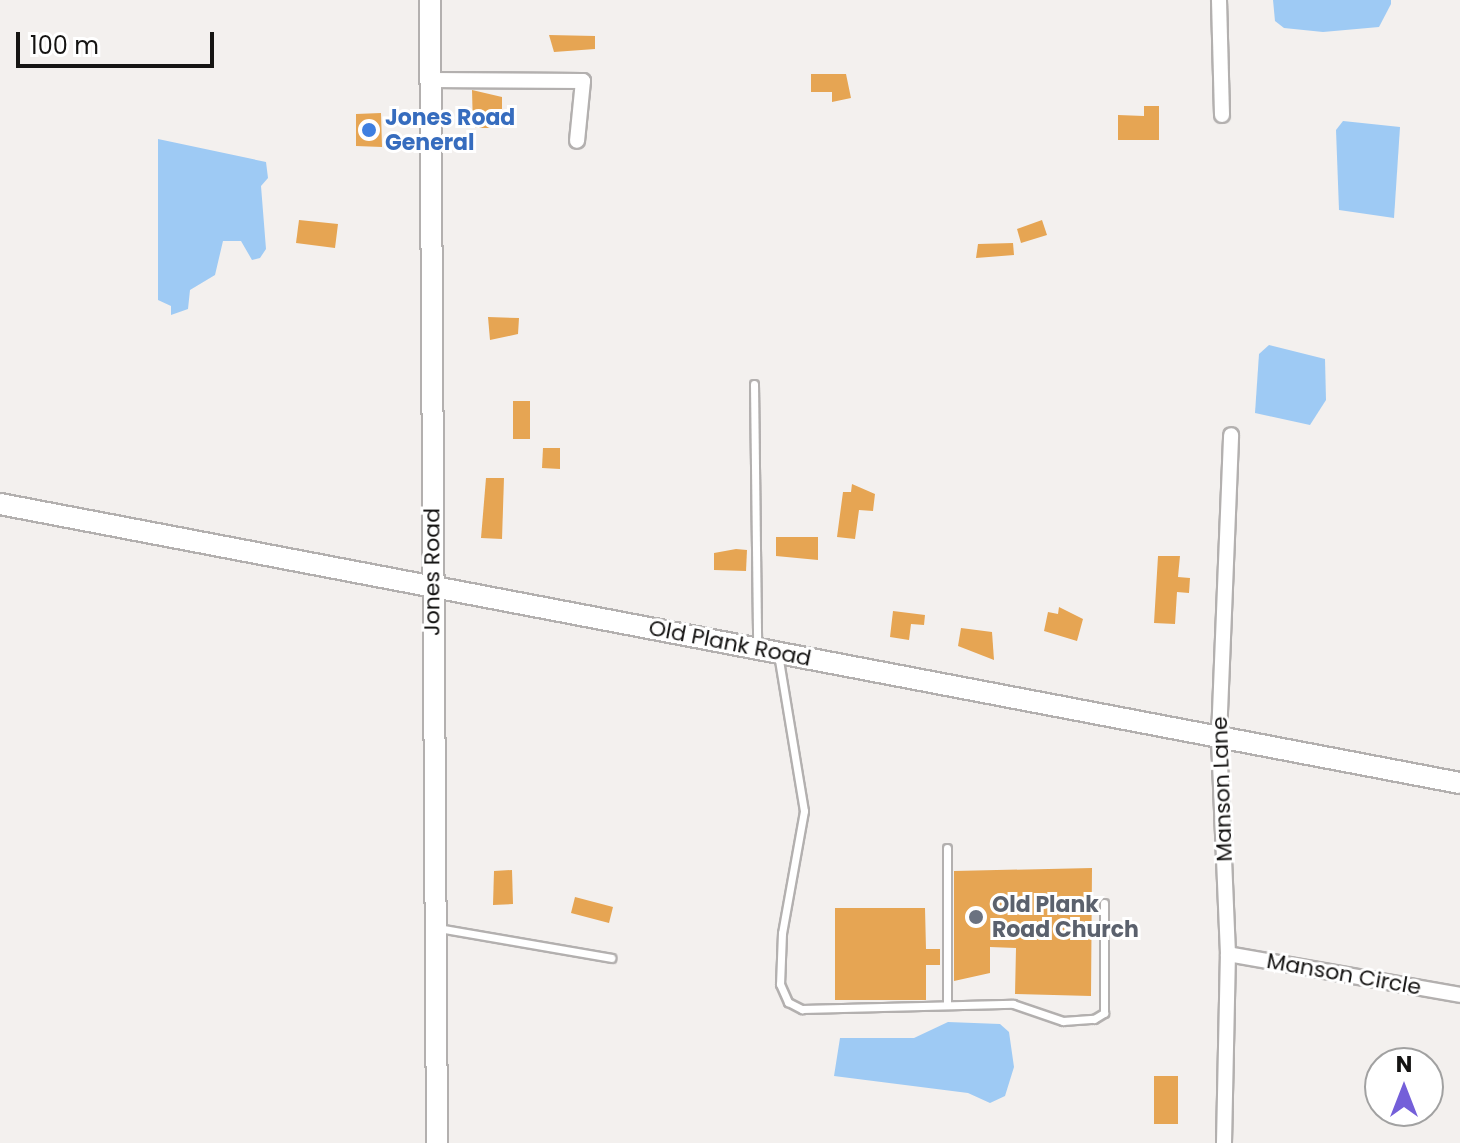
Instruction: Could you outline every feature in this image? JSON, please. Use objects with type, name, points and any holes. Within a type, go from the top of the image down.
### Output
[{"type":"street","name":"Jones Road","points":[[430,0],[437,1143]]},
{"type":"street","points":[[1219,0],[1222,115]]},
{"type":"street","points":[[431,80],[583,81],[577,141]]},
{"type":"street","name":"Manson Lane","points":[[1224,1143],[1228,954],[1219,737],[1231,435]]},
{"type":"street","name":"Old Plank Road","points":[[0,504],[1460,783]]},
{"type":"street","name":"Manson Circle","points":[[1228,954],[1460,995]]},
{"type":"lane","points":[[754,384],[757,648]]},
{"type":"lane","points":[[778,652],[804,811],[782,933],[780,984],[788,1002],[802,1009],[932,1010],[947,1003],[1013,1004],[1063,1021],[1104,1013],[1104,903]]},
{"type":"lane","points":[[947,848],[947,1003]]},
{"type":"lane","points":[[436,928],[611,958]]},
{"type":"water","points":[[1273,0],[1391,0],[1391,4],[1379,27],[1323,32],[1284,28],[1275,21]]},
{"type":"water","points":[[1343,121],[1400,127],[1394,218],[1339,210],[1336,130]]},
{"type":"water","points":[[158,139],[266,162],[268,178],[261,186],[266,249],[260,258],[252,260],[241,241],[223,241],[215,275],[190,290],[188,309],[171,315],[171,306],[158,300]]},
{"type":"water","points":[[1269,345],[1325,359],[1326,400],[1310,425],[1255,413],[1259,354]]},
{"type":"water","points":[[948,1022],[1000,1024],[1009,1032],[1014,1067],[1005,1096],[990,1103],[968,1093],[834,1076],[840,1038],[914,1038]]},
{"type":"building","points":[[549,35],[595,36],[595,49],[554,52]]},
{"type":"building","points":[[811,74],[846,74],[851,98],[832,102],[832,92],[811,92]]},
{"type":"building","points":[[472,90],[502,97],[502,128],[473,128]]},
{"type":"building","points":[[1144,106],[1159,106],[1159,140],[1118,140],[1118,115],[1144,116]]},
{"type":"building","name":"Jones Road General","points":[[381,113],[382,147],[356,146],[356,114]]},
{"type":"building","points":[[299,220],[338,224],[335,248],[296,243]]},
{"type":"building","points":[[1042,220],[1047,235],[1021,243],[1017,229]]},
{"type":"building","points":[[1013,243],[1014,255],[976,258],[978,244]]},
{"type":"building","points":[[488,317],[519,318],[518,334],[490,340]]},
{"type":"building","points":[[513,401],[530,401],[530,439],[513,439]]},
{"type":"building","points":[[543,448],[560,448],[560,469],[542,468]]},
{"type":"building","points":[[486,478],[504,478],[502,539],[481,538]]},
{"type":"building","points":[[852,484],[875,494],[873,511],[859,510],[855,539],[837,537],[843,492],[851,492]]},
{"type":"building","points":[[776,537],[818,537],[818,560],[776,556]]},
{"type":"building","points":[[747,550],[746,571],[714,570],[714,553]]},
{"type":"building","points":[[1158,556],[1180,556],[1178,577],[1190,578],[1189,593],[1177,592],[1175,624],[1154,623]]},
{"type":"building","points":[[1059,607],[1083,619],[1077,641],[1044,631],[1048,612],[1058,614]]},
{"type":"building","points":[[893,611],[925,615],[924,625],[911,624],[909,640],[890,637]]},
{"type":"building","points":[[961,628],[992,632],[994,660],[958,646]]},
{"type":"building","points":[[1092,868],[1091,996],[1015,994],[1016,948],[990,947],[990,973],[954,981],[954,871]]},
{"type":"building","points":[[512,870],[513,904],[493,905],[494,871]]},
{"type":"building","points":[[575,897],[613,907],[609,923],[571,913]]},
{"type":"building","points":[[835,908],[925,908],[926,949],[940,949],[940,965],[926,965],[926,1000],[835,1000]]},
{"type":"building","points":[[1154,1076],[1178,1076],[1178,1124],[1154,1124]]},
{"type":"place","name":"Jones Road General","points":[[369,130]]},
{"type":"place","name":"Old Plank Road Church","points":[[976,917]]}]
